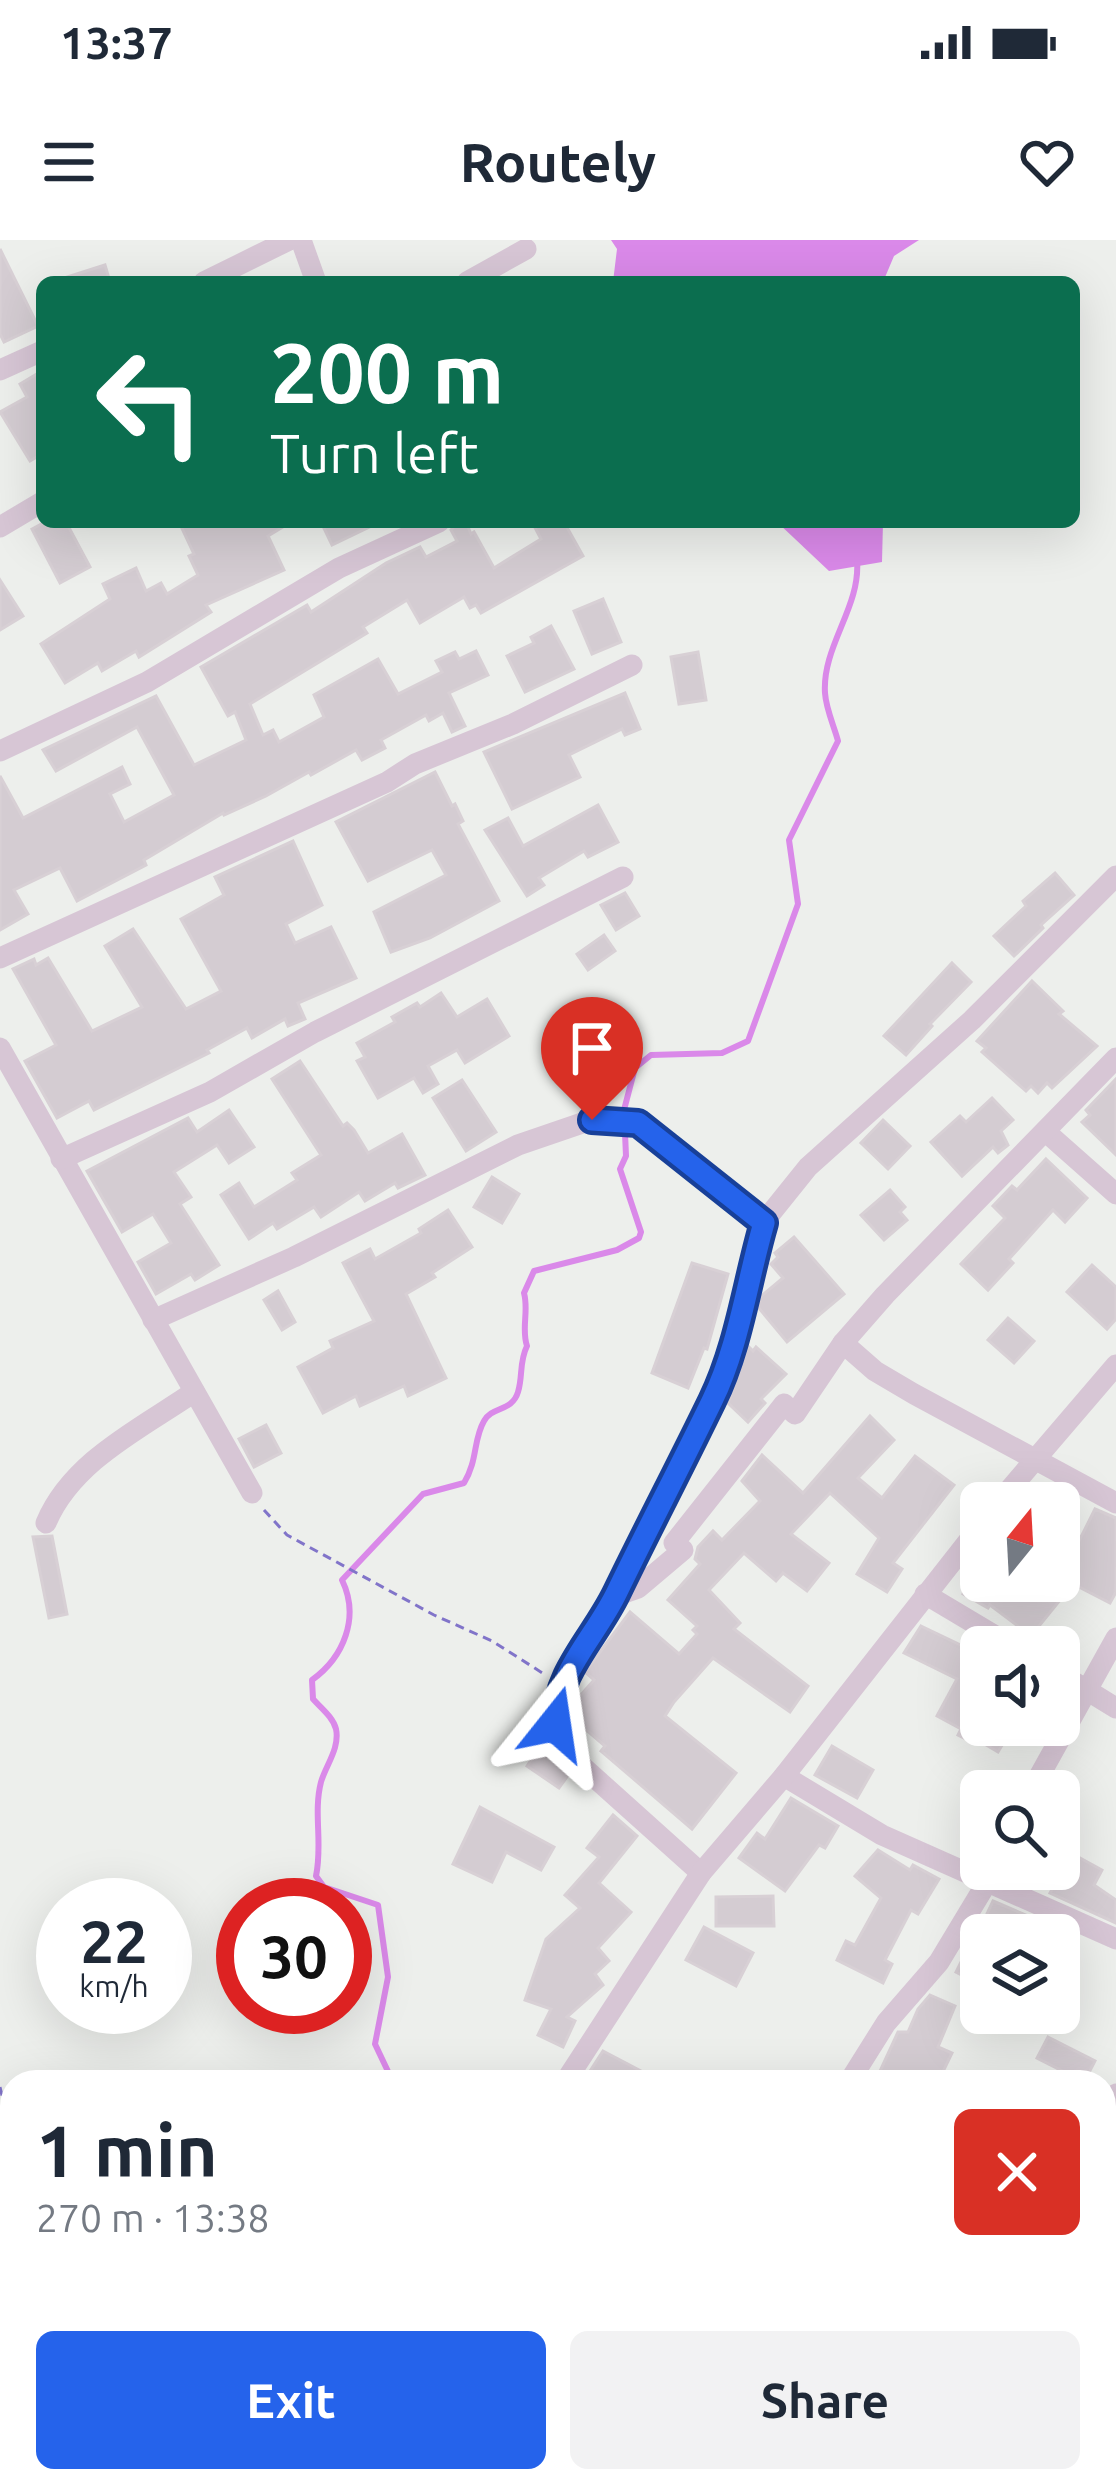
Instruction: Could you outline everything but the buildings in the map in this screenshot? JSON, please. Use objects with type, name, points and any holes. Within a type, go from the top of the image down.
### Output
[{"type":"street","points":[[217,276],[289,240]]},
{"type":"street","points":[[301,240],[314,276]]},
{"type":"street","points":[[478,276],[526,249]]},
{"type":"street","points":[[0,370],[36,354]]},
{"type":"street","points":[[0,526],[36,505]]},
{"type":"street","points":[[0,751],[147,682],[339,568],[418,528]]},
{"type":"street","points":[[0,958],[387,782],[415,764],[575,696],[632,664]]},
{"type":"street","points":[[61,1159],[210,1092],[315,1032],[622,877]]},
{"type":"street","points":[[701,1873],[574,1759],[555,1724],[561,1684],[615,1596],[714,1397],[764,1223],[808,1167],[972,1020],[1116,877]]},
{"type":"street","points":[[0,1048],[252,1492]]},
{"type":"street","points":[[615,1596],[638,1588],[682,1550],[674,1543],[784,1405],[795,1414],[842,1343],[885,1295],[1116,1058]]},
{"type":"street","points":[[153,1320],[294,1258],[518,1145],[571,1124],[638,1123],[764,1223]]},
{"type":"street","points":[[1046,1132],[1116,1194]]},
{"type":"street","points":[[842,1343],[895,1383],[1116,1503]]},
{"type":"street","points":[[1015,1482],[1116,1364]]},
{"type":"street","points":[[46,1523],[56,1499],[73,1478],[194,1392]]},
{"type":"street","points":[[573,2070],[701,1873],[784,1776],[960,1551]]},
{"type":"street","points":[[925,1594],[979,1626]]},
{"type":"street","points":[[1042,1770],[1116,1638]]},
{"type":"street","points":[[1080,1685],[1116,1708]]},
{"type":"street","points":[[784,1776],[882,1835],[960,1869]]},
{"type":"street","points":[[857,2070],[886,2023],[939,1962],[976,1890]]},
{"type":"street","points":[[1008,1890],[1116,1939]]},
{"type":"path","points":[[252,1492],[287,1535],[492,1641],[561,1684]]},
{"type":"shaded area","points":[[611,240],[919,240],[894,256],[886,276],[614,276],[617,249]]},
{"type":"shaded area","points":[[783,528],[883,528],[882,562],[829,571]]},
{"type":"waterway","points":[[387,2070],[375,2044],[388,1977],[378,1905],[324,1887],[316,1876],[319,1794],[337,1736],[332,1721],[313,1699],[312,1680],[333,1660],[346,1635],[349,1608],[342,1580],[423,1494],[464,1483],[484,1421],[511,1403],[518,1392],[527,1346],[524,1293],[534,1271],[617,1250],[639,1238],[620,1169],[626,1156],[624,1110],[635,1068],[651,1055],[722,1053],[748,1041],[798,904],[789,840],[838,741],[826,699],[826,676],[853,594],[857,560]]},
{"type":"route","points":[[555,1724],[561,1684],[615,1596],[714,1397],[764,1223],[638,1123],[592,1120]]}]
